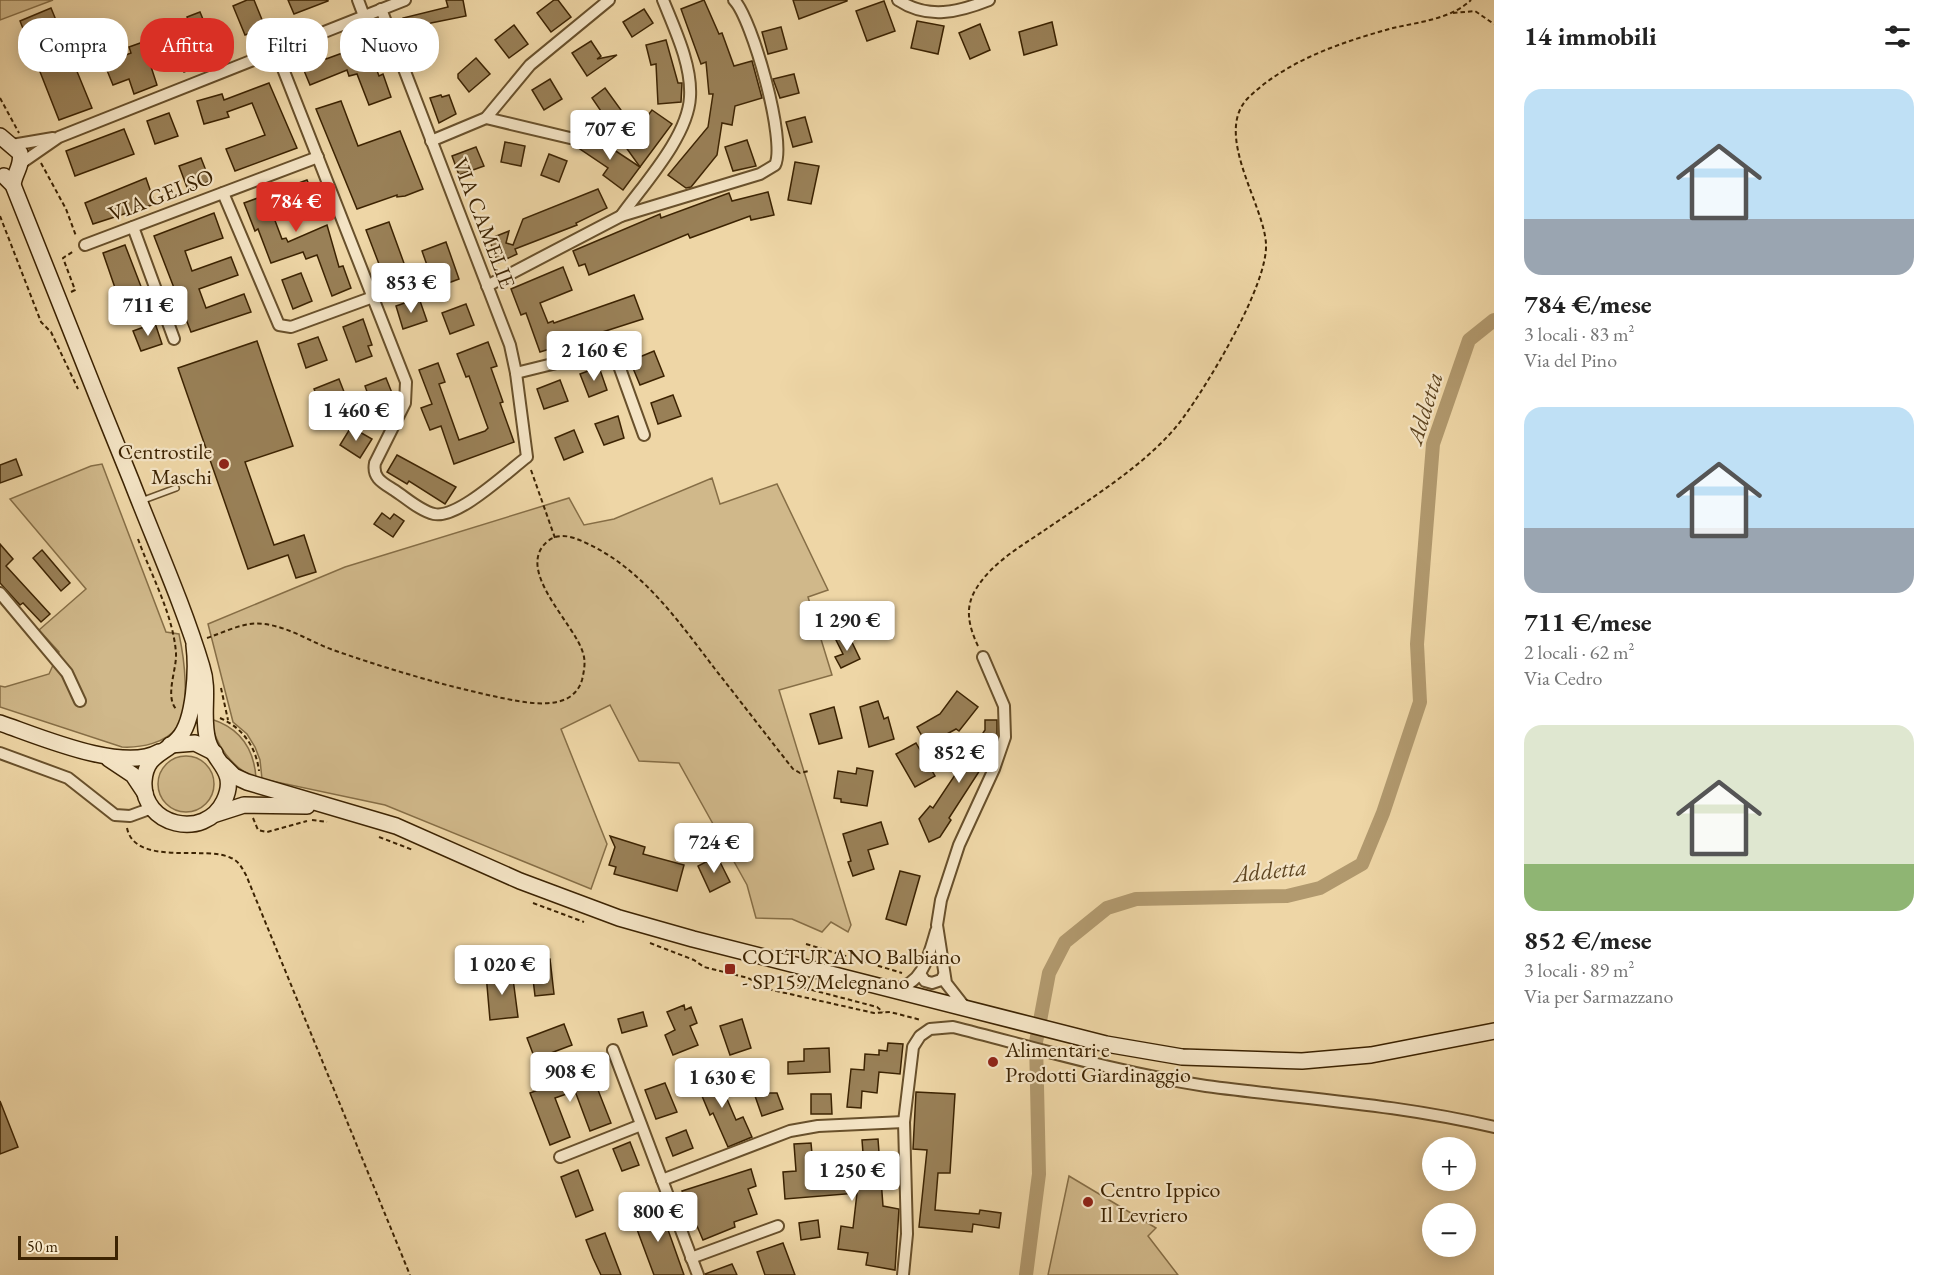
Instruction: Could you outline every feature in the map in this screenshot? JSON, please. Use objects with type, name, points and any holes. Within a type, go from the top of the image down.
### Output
[{"type":"street","points":[[358,0],[364,16]]},
{"type":"street","points":[[328,30],[405,0]]},
{"type":"street","points":[[431,141],[486,118],[530,65],[609,0]]},
{"type":"street","points":[[621,216],[675,139],[689,107],[688,75],[663,0]]},
{"type":"street","points":[[487,286],[621,216],[764,173],[775,165],[780,151],[777,123],[742,10],[734,0]]},
{"type":"street","points":[[898,0],[907,5],[946,14],[989,0]]},
{"type":"street","name":"VIA CAMELIE","points":[[381,9],[512,352],[527,457]]},
{"type":"street","points":[[10,175],[35,152],[59,136],[246,63]]},
{"type":"street","points":[[284,72],[404,378],[407,392],[403,407],[375,463],[375,473],[381,482],[430,513],[445,514],[459,508],[527,457]]},
{"type":"street","points":[[486,118],[570,138]]},
{"type":"street","points":[[5,142],[59,136]]},
{"type":"street","points":[[5,142],[20,153],[10,175],[140,502],[201,646],[205,678],[206,731],[228,780],[226,795],[220,808],[208,819]]},
{"type":"street","name":"VIA GELSO","points":[[83,246],[318,157]]},
{"type":"street","points":[[223,193],[275,320],[283,327],[291,327],[373,297]]},
{"type":"street","points":[[133,227],[174,339]]},
{"type":"street","points":[[516,373],[589,355],[609,354],[620,365],[644,435]]},
{"type":"street","points":[[0,593],[67,673],[80,701]]},
{"type":"street","points":[[0,723],[89,751],[131,759],[149,757],[179,739],[189,719],[195,667],[201,646]]},
{"type":"street","points":[[943,970],[941,980],[932,983],[925,981],[922,968],[937,925],[940,900],[959,845],[994,769],[1005,737],[1004,706],[983,657]]},
{"type":"street","points":[[149,802],[147,770],[164,749],[191,742],[203,746],[240,780],[396,826],[520,881],[605,913],[693,939],[1077,1037],[1182,1057],[1302,1061],[1371,1055],[1494,1031]]},
{"type":"street","points":[[89,751],[130,772],[140,783],[149,802],[164,819],[178,825],[196,824],[230,807],[244,805],[328,807]]},
{"type":"street","points":[[0,753],[68,778],[115,815],[133,816],[149,802]]},
{"type":"street","points":[[937,925],[943,970],[951,993],[967,1009]]},
{"type":"street","points":[[890,989],[910,984],[922,968],[934,959],[943,970]]},
{"type":"street","points":[[903,1275],[907,1234],[904,1122],[913,1047],[923,1033],[933,1028],[948,1026],[1073,1058],[1205,1085],[1399,1108],[1494,1127]]},
{"type":"street","points":[[613,1050],[698,1275]]},
{"type":"street","points":[[662,1180],[790,1131],[818,1126],[904,1122]]},
{"type":"street","points":[[560,1156],[641,1125]]},
{"type":"street","points":[[691,1258],[778,1226]]},
{"type":"lane","points":[[140,502],[176,488]]},
{"type":"path","points":[[1451,13],[1471,0]]},
{"type":"path","points":[[983,657],[970,627],[968,614],[975,590],[987,574],[1002,559],[1089,500],[1167,436],[1192,405],[1241,319],[1264,267],[1266,243],[1243,172],[1239,146],[1238,112],[1248,99],[1276,76],[1317,53],[1350,40],[1451,13],[1474,11],[1494,24]]},
{"type":"path","points":[[0,98],[13,120]]},
{"type":"path","points":[[35,152],[83,246],[63,258],[75,290],[68,293]]},
{"type":"path","points":[[0,216],[41,322],[51,332],[79,391]]},
{"type":"path","points":[[527,457],[555,538]]},
{"type":"path","points":[[135,531],[174,638],[176,663],[170,699],[176,710],[185,713]]},
{"type":"path","points":[[201,646],[206,638],[242,626],[262,623],[280,627],[332,650],[422,679],[539,705],[557,702],[573,695],[581,684],[585,668],[583,653],[542,584],[537,569],[538,553],[548,540],[560,536],[573,538],[615,559],[637,577],[669,610],[794,769],[800,773],[809,771]]},
{"type":"path","points":[[219,683],[228,722]]},
{"type":"path","points":[[217,717],[238,728],[251,745],[258,763],[259,780]]},
{"type":"path","points":[[133,816],[128,820],[128,832],[138,843],[164,853],[226,855],[238,862],[246,875],[410,1275]]},
{"type":"path","points":[[806,944],[900,974],[922,968]]},
{"type":"path","points":[[797,986],[877,1007],[883,1012]]},
{"type":"shaded area","points":[[0,0],[53,0],[0,20]]},
{"type":"shaded area","points":[[102,464],[166,632],[179,634],[183,655],[184,707],[177,727],[160,741],[137,747],[122,747],[0,707],[0,686],[5,687],[49,674],[59,652],[39,630],[86,589],[10,499],[91,466]]},
{"type":"shaded area","points":[[712,478],[720,504],[777,484],[828,590],[808,597],[832,675],[779,690],[851,925],[848,932],[831,922],[822,932],[792,919],[756,918],[747,885],[679,763],[639,761],[610,705],[561,729],[607,844],[591,889],[385,805],[262,779],[260,760],[255,747],[247,734],[233,722],[208,624],[345,567],[569,498],[584,525],[614,519]]},
{"type":"shaded area","points":[[211,719],[230,728],[244,741],[252,757],[256,778],[232,762],[216,738]]},
{"type":"shaded area","points":[[186,756],[197,758],[206,764],[212,773],[214,784],[212,795],[206,804],[197,810],[186,812],[175,810],[166,804],[160,795],[158,784],[160,773],[166,764],[175,758]]},
{"type":"shaded area","name":"Centro Ippico Il Levriero","points":[[1069,1176],[1156,1228],[1148,1236],[1178,1275],[1048,1275]]},
{"type":"building","points":[[247,0],[254,0],[261,18],[246,18],[246,35],[245,35],[233,6]]},
{"type":"building","points":[[288,0],[328,0],[328,1],[294,14]]},
{"type":"building","points":[[446,0],[463,0],[466,16],[439,21],[439,18],[403,18],[448,7]]},
{"type":"building","points":[[554,0],[558,0],[571,17],[551,32],[537,13]]},
{"type":"building","points":[[704,0],[719,34],[722,33],[734,66],[752,61],[762,98],[735,106],[732,125],[722,123],[717,155],[691,187],[686,188],[668,175],[708,127],[713,94],[709,94],[706,62],[701,64],[681,9]]},
{"type":"building","points":[[793,0],[847,0],[847,1],[799,19]]},
{"type":"building","points":[[884,1],[895,31],[867,41],[856,11]]},
{"type":"building","points":[[51,8],[55,18],[27,18]]},
{"type":"building","points":[[644,9],[653,23],[632,37],[623,22]]},
{"type":"building","points":[[200,12],[202,18],[187,18]]},
{"type":"building","points":[[917,21],[944,26],[938,54],[911,48]]},
{"type":"building","points":[[1052,22],[1057,45],[1024,55],[1019,32]]},
{"type":"building","points":[[980,24],[990,50],[970,59],[959,33]]},
{"type":"building","points":[[514,25],[528,44],[509,58],[495,40]]},
{"type":"building","points":[[781,27],[787,49],[768,54],[762,32]]},
{"type":"building","points":[[666,40],[678,83],[682,83],[681,102],[658,104],[656,64],[651,65],[646,45]]},
{"type":"building","points":[[591,41],[601,56],[597,59],[617,55],[587,76],[572,53]]},
{"type":"building","points":[[140,43],[140,72],[153,72],[157,85],[134,94],[129,79],[113,85],[108,72],[128,72],[128,54],[131,53],[129,47]]},
{"type":"building","points":[[340,54],[340,72],[342,72],[310,85],[305,72],[328,72],[328,58]]},
{"type":"building","points":[[476,58],[490,74],[469,92],[458,78],[458,74]]},
{"type":"building","points":[[40,72],[77,72],[92,108],[59,120]]},
{"type":"building","points":[[348,72],[378,72],[379,76],[383,74],[391,97],[369,105],[357,74],[349,76]]},
{"type":"building","points":[[794,74],[799,93],[780,98],[773,79]]},
{"type":"building","points":[[550,79],[562,99],[544,110],[532,90]]},
{"type":"building","points":[[269,83],[297,148],[235,171],[226,149],[265,135],[252,103],[227,112],[229,117],[204,124],[197,101],[222,94],[224,100]]},
{"type":"building","points":[[605,88],[621,110],[607,120],[592,98]]},
{"type":"building","points":[[441,95],[442,97],[449,95],[456,114],[439,123],[430,98]]},
{"type":"building","points":[[341,101],[358,146],[400,131],[423,189],[357,209],[316,109]]},
{"type":"building","points":[[652,110],[672,124],[640,167],[625,146]]},
{"type":"building","points":[[169,113],[178,136],[155,144],[147,121]]},
{"type":"building","points":[[805,117],[812,142],[793,147],[786,122]]},
{"type":"building","points":[[124,129],[134,154],[75,176],[66,151]]},
{"type":"building","points":[[587,132],[640,167],[623,190],[603,175],[608,168],[577,147]]},
{"type":"building","points":[[747,140],[756,166],[733,171],[725,147]]},
{"type":"building","points":[[505,142],[525,146],[521,166],[501,162]]},
{"type":"building","points":[[476,147],[484,166],[459,175],[452,156]]},
{"type":"building","points":[[549,154],[567,161],[559,182],[541,175]]},
{"type":"building","points":[[201,158],[210,181],[188,190],[179,166]]},
{"type":"building","points":[[795,162],[819,166],[811,204],[788,200]]},
{"type":"building","points":[[146,178],[155,204],[93,224],[85,203]]},
{"type":"building","points":[[307,180],[317,202],[274,218],[282,239],[286,238],[288,242],[327,225],[339,267],[343,266],[351,288],[332,296],[317,255],[306,259],[303,252],[271,263],[258,229],[255,231],[244,203]]},
{"type":"building","points":[[598,189],[607,208],[576,223],[577,225],[515,249],[517,254],[498,263],[489,239],[509,231],[506,243],[513,245],[523,219]]},
{"type":"building","points":[[768,192],[774,215],[751,220],[750,216],[690,238],[688,234],[589,275],[585,264],[579,266],[573,251],[660,214],[661,218],[729,193],[732,201]]},
{"type":"building","points":[[214,213],[223,238],[185,251],[192,271],[231,257],[238,275],[199,289],[206,308],[244,294],[251,312],[191,332],[154,236]]},
{"type":"building","points":[[389,222],[409,277],[387,285],[366,230]]},
{"type":"building","points":[[446,242],[459,279],[435,288],[422,251]]},
{"type":"building","points":[[125,245],[147,302],[123,311],[103,253]]},
{"type":"building","points":[[563,267],[572,290],[540,303],[548,323],[553,321],[554,323],[634,295],[643,319],[540,352],[526,313],[521,315],[511,289]]},
{"type":"building","points":[[301,273],[312,301],[293,309],[282,280]]},
{"type":"building","points":[[419,298],[427,321],[403,329],[396,306]]},
{"type":"building","points":[[466,304],[474,325],[450,334],[442,313]]},
{"type":"building","points":[[363,319],[372,345],[368,346],[372,356],[356,362],[343,327]]},
{"type":"building","points":[[155,323],[162,344],[141,351],[133,331]]},
{"type":"building","points":[[318,337],[327,360],[306,368],[298,344]]},
{"type":"building","points":[[257,341],[293,446],[245,462],[274,545],[304,535],[316,572],[296,578],[288,555],[248,569],[178,368]]},
{"type":"building","points":[[488,342],[497,366],[491,368],[503,402],[500,403],[514,442],[454,464],[441,426],[430,430],[421,408],[432,404],[419,370],[438,363],[445,382],[439,384],[459,440],[485,431],[488,428],[469,376],[466,377],[457,354]]},
{"type":"building","points":[[654,351],[664,376],[640,385],[630,361]]},
{"type":"building","points":[[599,367],[607,390],[589,397],[580,374]]},
{"type":"building","points":[[386,378],[394,398],[372,406],[365,386]]},
{"type":"building","points":[[339,379],[348,402],[323,412],[314,389]]},
{"type":"building","points":[[560,380],[568,401],[544,409],[537,389]]},
{"type":"building","points":[[673,395],[681,416],[658,424],[651,403]]},
{"type":"building","points":[[618,416],[624,438],[604,445],[595,424]]},
{"type":"building","points":[[351,427],[372,439],[360,458],[340,445]]},
{"type":"building","points":[[574,430],[583,452],[564,460],[555,438]]},
{"type":"building","points":[[397,455],[456,487],[445,504],[409,481],[407,484],[387,472]]},
{"type":"building","points":[[16,459],[22,475],[0,483],[0,465]]},
{"type":"building","points":[[382,513],[390,519],[394,514],[404,521],[393,537],[374,524]]},
{"type":"building","points":[[0,544],[13,559],[6,566],[50,614],[41,622],[23,603],[20,605],[0,583]]},
{"type":"building","points":[[42,550],[70,583],[61,591],[33,558]]},
{"type":"building","points":[[848,634],[860,659],[841,668],[835,657],[843,654],[836,640]]},
{"type":"building","points":[[957,691],[978,707],[959,731],[956,729],[927,745],[917,727],[940,714]]},
{"type":"building","points":[[878,701],[884,719],[888,717],[894,739],[869,747],[860,707]]},
{"type":"building","points":[[834,707],[842,738],[819,744],[810,714]]},
{"type":"building","points":[[985,720],[997,720],[997,736],[991,753],[949,818],[951,820],[940,837],[929,842],[919,819],[930,806],[933,808],[985,730]]},
{"type":"building","points":[[916,743],[935,776],[915,787],[896,754]]},
{"type":"building","points":[[857,768],[873,771],[867,806],[841,802],[841,799],[834,798],[838,771],[856,774]]},
{"type":"building","points":[[881,822],[888,844],[868,850],[874,869],[853,876],[843,834]]},
{"type":"building","points":[[610,836],[645,847],[643,854],[684,865],[677,891],[614,874],[616,867],[609,865],[615,847]]},
{"type":"building","points":[[717,856],[730,882],[710,892],[698,866]]},
{"type":"building","points":[[900,871],[920,876],[906,925],[886,919]]},
{"type":"building","points":[[550,959],[554,994],[535,996],[531,962]]},
{"type":"building","points":[[512,971],[518,1017],[490,1020],[486,974]]},
{"type":"building","points":[[684,1005],[685,1010],[691,1007],[697,1023],[690,1026],[698,1045],[673,1055],[665,1035],[675,1030],[667,1012]]},
{"type":"building","points":[[643,1012],[647,1026],[622,1033],[618,1019]]},
{"type":"building","points":[[742,1019],[751,1048],[730,1055],[720,1026]]},
{"type":"building","points":[[564,1024],[572,1045],[535,1059],[527,1038]]},
{"type":"building","points":[[888,1043],[903,1044],[900,1074],[879,1072],[877,1093],[862,1091],[861,1108],[847,1107],[851,1069],[864,1070],[865,1054],[879,1055],[879,1050],[887,1051]]},
{"type":"building","points":[[829,1048],[830,1072],[788,1074],[788,1062],[804,1061],[804,1049]]},
{"type":"building","points":[[587,1062],[611,1123],[590,1131],[575,1091],[555,1098],[570,1137],[550,1145],[530,1093],[565,1080],[562,1072]]},
{"type":"building","points":[[714,1069],[736,1120],[743,1117],[752,1137],[728,1147],[713,1113],[710,1115],[694,1077]]},
{"type":"building","points":[[665,1083],[677,1112],[656,1119],[645,1090]]},
{"type":"building","points":[[916,1092],[955,1094],[950,1173],[938,1173],[935,1210],[979,1214],[980,1210],[1001,1213],[999,1228],[973,1224],[972,1232],[919,1227],[927,1150],[913,1149]]},
{"type":"building","points":[[754,1093],[777,1093],[783,1109],[762,1116]]},
{"type":"building","points":[[811,1094],[831,1094],[832,1114],[811,1114]]},
{"type":"building","points":[[0,1101],[18,1147],[0,1154]]},
{"type":"building","points":[[686,1130],[693,1148],[673,1156],[666,1138]]},
{"type":"building","points":[[878,1139],[883,1206],[899,1209],[895,1270],[866,1265],[868,1253],[838,1249],[841,1226],[853,1228],[857,1193],[785,1199],[783,1172],[796,1171],[794,1144],[811,1143],[814,1175],[850,1172],[850,1167],[864,1166],[862,1140]]},
{"type":"building","points":[[630,1142],[639,1165],[622,1171],[613,1149]]},
{"type":"building","points":[[751,1169],[756,1186],[748,1189],[757,1214],[734,1222],[735,1227],[703,1240],[682,1191]]},
{"type":"building","points":[[578,1170],[593,1210],[576,1217],[561,1177]]},
{"type":"building","points":[[661,1206],[684,1275],[654,1275],[632,1216]]},
{"type":"building","points":[[818,1220],[820,1237],[801,1240],[799,1223]]},
{"type":"building","points":[[605,1233],[621,1275],[601,1275],[586,1240]]},
{"type":"building","points":[[783,1243],[795,1275],[765,1275],[757,1252]]},
{"type":"building","points":[[732,1264],[737,1275],[705,1275],[705,1274]]},
{"type":"waterway","name":"Addetta","points":[[1026,1275],[1039,1174],[1036,1042],[1049,973],[1065,942],[1107,908],[1136,899],[1287,896],[1320,888],[1362,864],[1383,813],[1420,702],[1417,644],[1433,444],[1469,340],[1494,320]]},
{"type":"place","name":"Centrostile Maschi","points":[[224,464]]},
{"type":"place","name":"COLTURANO Balbiano - SP159/Melegnano","points":[[730,969]]},
{"type":"place","name":"Alimentari e Prodotti Giardinaggio","points":[[993,1062]]},
{"type":"place","name":"Centro Ippico Il Levriero","points":[[1088,1202]]}]
